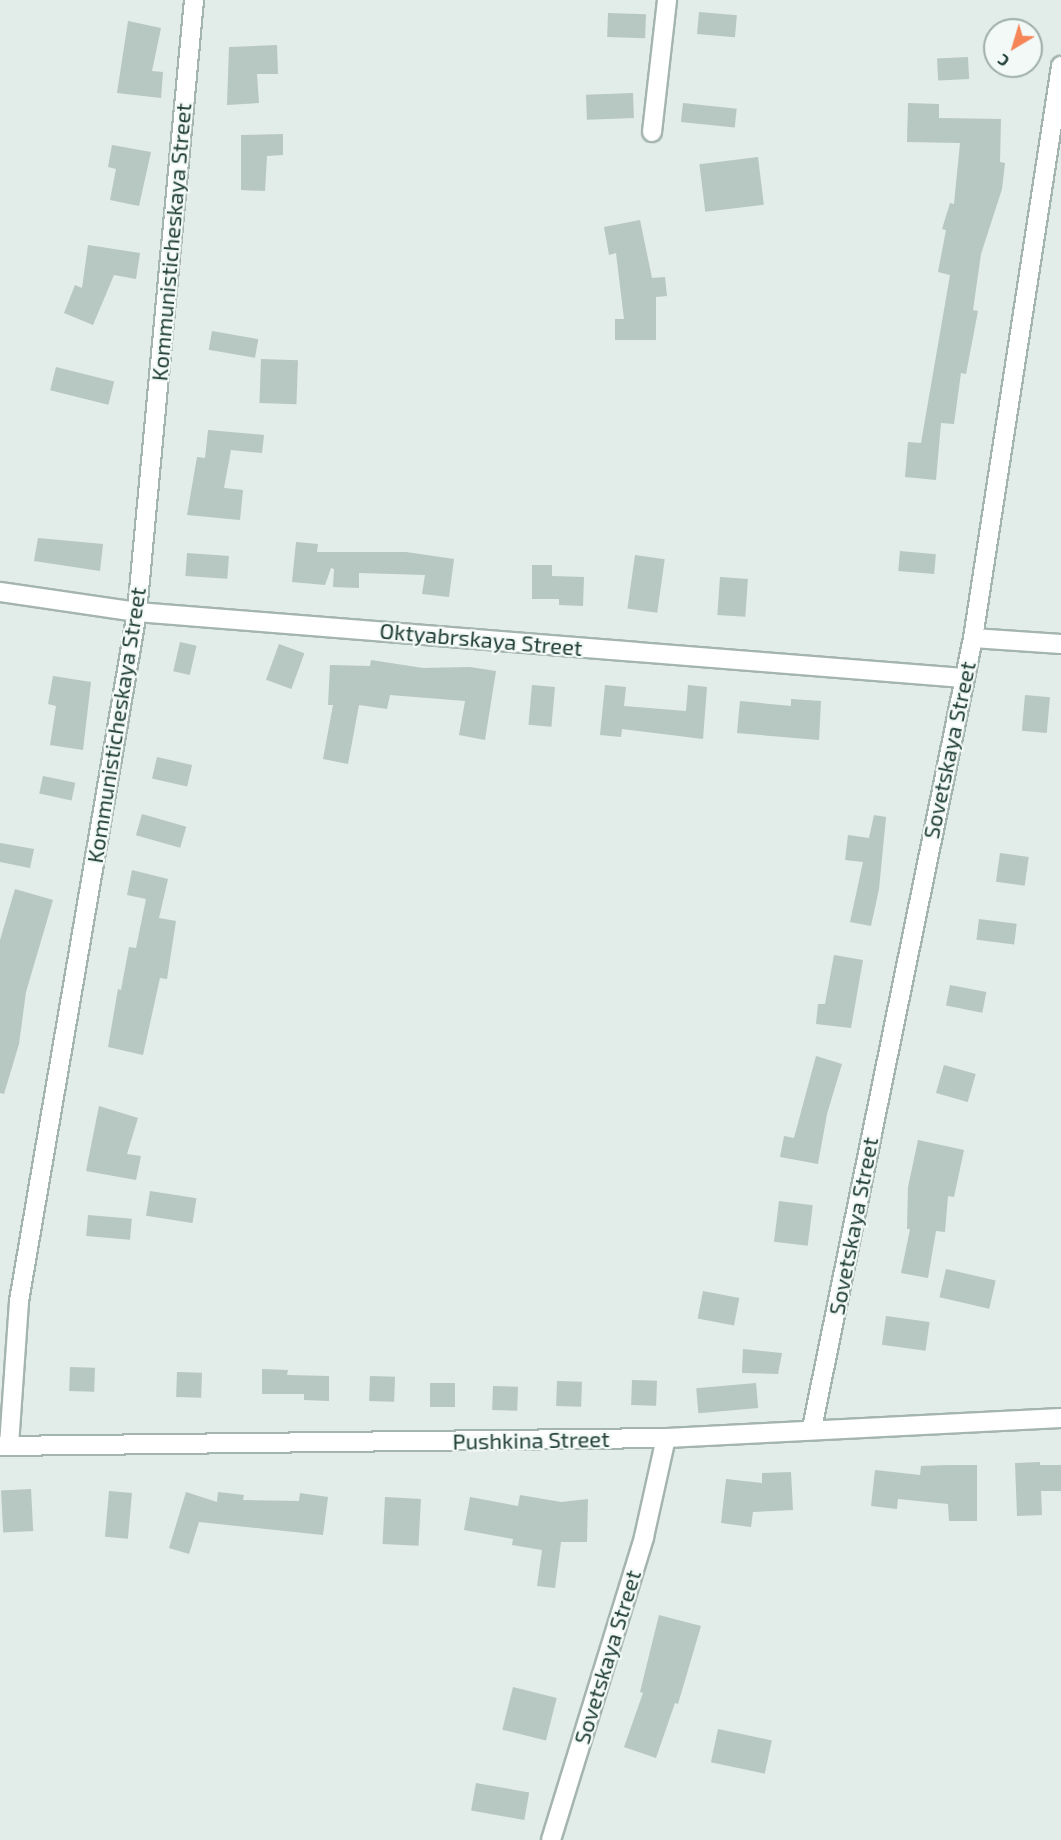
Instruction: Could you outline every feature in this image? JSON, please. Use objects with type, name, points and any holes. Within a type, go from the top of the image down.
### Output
[{"type":"street","name":"Kommunisticheskaya Street","points":[[4,1446],[19,1301],[137,612],[194,0]]},
{"type":"street","points":[[652,132],[668,0]]},
{"type":"street","name":"Sovetskaya Street","points":[[812,1428],[963,678],[973,638],[1061,66]]},
{"type":"street","name":"Oktyabrskaya Street","points":[[0,592],[137,612],[963,678]]},
{"type":"street","points":[[973,638],[1061,644]]},
{"type":"street","name":"Pushkina Street","points":[[4,1446],[666,1438],[812,1428],[1061,1418]]},
{"type":"street","name":"Sovetskaya Street","points":[[551,1840],[644,1537],[666,1438]]},
{"type":"building","points":[[699,12],[737,15],[735,37],[697,34]]},
{"type":"building","points":[[608,13],[646,14],[645,38],[607,37]]},
{"type":"building","points":[[128,21],[161,28],[152,71],[163,72],[161,98],[117,93]]},
{"type":"building","points":[[277,45],[278,74],[257,74],[259,103],[227,105],[229,47]]},
{"type":"building","points":[[968,57],[969,79],[938,81],[937,59]]},
{"type":"building","points":[[633,93],[634,118],[587,120],[586,95]]},
{"type":"building","points":[[683,103],[737,109],[735,128],[681,122]]},
{"type":"building","points":[[908,103],[939,104],[939,118],[1001,119],[1000,162],[1005,163],[1002,189],[981,254],[973,310],[978,311],[966,374],[961,373],[954,424],[941,423],[936,480],[905,477],[908,442],[921,443],[950,275],[938,272],[946,230],[942,229],[950,203],[954,204],[960,143],[907,142]]},
{"type":"building","points":[[283,134],[283,155],[267,156],[265,191],[241,190],[241,135]]},
{"type":"building","points":[[112,145],[151,152],[139,206],[110,200],[116,169],[108,167]]},
{"type":"building","points":[[758,157],[764,205],[705,212],[699,164]]},
{"type":"building","points":[[640,220],[652,278],[665,277],[667,296],[656,297],[656,340],[615,340],[615,319],[624,319],[616,253],[609,255],[604,227]]},
{"type":"building","points":[[88,245],[140,253],[136,279],[114,275],[93,325],[64,313],[75,285],[82,288]]},
{"type":"building","points":[[212,331],[258,339],[255,358],[209,350]]},
{"type":"building","points":[[261,359],[298,360],[296,404],[259,403]]},
{"type":"building","points":[[56,367],[114,382],[108,405],[50,390]]},
{"type":"building","points":[[208,430],[264,435],[262,453],[231,450],[224,488],[243,490],[240,520],[187,515],[197,457],[205,458]]},
{"type":"building","points":[[38,538],[103,544],[100,571],[34,561]]},
{"type":"building","points":[[296,542],[318,544],[317,552],[406,552],[454,559],[449,597],[422,594],[425,575],[359,573],[359,588],[333,587],[334,569],[331,568],[325,585],[292,582]]},
{"type":"building","points":[[900,551],[936,554],[934,574],[898,571]]},
{"type":"building","points":[[187,553],[229,556],[227,579],[185,576]]},
{"type":"building","points":[[635,555],[665,559],[657,613],[627,608]]},
{"type":"building","points":[[532,565],[552,565],[552,576],[584,577],[583,606],[559,605],[559,599],[532,599]]},
{"type":"building","points":[[720,577],[748,579],[745,617],[717,615]]},
{"type":"building","points":[[180,642],[197,646],[190,675],[173,671]]},
{"type":"building","points":[[279,644],[304,653],[291,689],[266,680]]},
{"type":"building","points":[[371,660],[423,668],[470,667],[496,671],[485,740],[459,735],[465,701],[390,695],[387,709],[359,705],[348,764],[323,759],[333,705],[328,705],[330,665],[370,666]]},
{"type":"building","points":[[53,676],[91,682],[83,750],[50,745],[56,706],[48,704]]},
{"type":"building","points":[[532,685],[555,687],[551,727],[529,725]]},
{"type":"building","points":[[605,685],[626,687],[624,706],[686,711],[688,685],[707,687],[703,739],[622,729],[621,737],[600,735]]},
{"type":"building","points":[[1025,695],[1050,697],[1047,733],[1022,731]]},
{"type":"building","points":[[791,699],[821,701],[819,740],[737,733],[740,701],[791,706]]},
{"type":"building","points":[[157,757],[192,765],[187,787],[152,778]]},
{"type":"building","points":[[43,776],[75,783],[72,800],[39,794]]},
{"type":"building","points":[[142,814],[186,827],[180,848],[136,835]]},
{"type":"building","points":[[874,815],[886,817],[879,889],[871,926],[850,922],[863,862],[845,860],[848,835],[869,838]]},
{"type":"building","points":[[0,843],[34,849],[30,868],[0,862]]},
{"type":"building","points":[[1000,853],[1029,857],[1025,886],[996,882]]},
{"type":"building","points":[[132,870],[168,879],[159,918],[176,921],[167,979],[160,978],[143,1055],[108,1047],[118,989],[121,990],[129,947],[136,948],[146,899],[127,895]]},
{"type":"building","points":[[15,889],[53,900],[26,992],[19,1044],[4,1094],[0,1093],[0,940]]},
{"type":"building","points":[[979,919],[1017,924],[1014,944],[976,940]]},
{"type":"building","points":[[834,955],[863,960],[851,1028],[816,1024],[818,1004],[825,1004]]},
{"type":"building","points":[[950,985],[986,992],[982,1013],[946,1006]]},
{"type":"building","points":[[816,1056],[842,1064],[827,1114],[818,1164],[780,1157],[784,1136],[794,1138]]},
{"type":"building","points":[[944,1065],[976,1074],[968,1102],[936,1093]]},
{"type":"building","points":[[99,1106],[138,1118],[127,1154],[141,1156],[136,1180],[86,1171]]},
{"type":"building","points":[[918,1140],[964,1150],[954,1197],[948,1196],[945,1232],[936,1231],[928,1278],[901,1273],[910,1229],[907,1229],[908,1187]]},
{"type":"building","points":[[150,1191],[196,1198],[193,1223],[146,1216]]},
{"type":"building","points":[[779,1201],[813,1205],[808,1246],[774,1242]]},
{"type":"building","points":[[88,1215],[132,1219],[130,1240],[86,1236]]},
{"type":"building","points":[[946,1269],[996,1280],[989,1309],[939,1297]]},
{"type":"building","points":[[703,1291],[739,1298],[734,1326],[698,1318]]},
{"type":"building","points":[[886,1316],[930,1322],[926,1351],[882,1345]]},
{"type":"building","points":[[743,1349],[782,1353],[778,1374],[742,1373]]},
{"type":"building","points":[[70,1367],[95,1368],[94,1392],[69,1391]]},
{"type":"building","points":[[262,1369],[288,1370],[287,1375],[329,1376],[329,1401],[304,1400],[304,1394],[262,1394]]},
{"type":"building","points":[[177,1372],[202,1373],[201,1398],[176,1397]]},
{"type":"building","points":[[370,1376],[395,1377],[394,1402],[369,1401]]},
{"type":"building","points":[[632,1380],[657,1381],[656,1406],[631,1405]]},
{"type":"building","points":[[557,1381],[582,1382],[581,1407],[556,1406]]},
{"type":"building","points":[[430,1383],[455,1383],[455,1407],[430,1407]]},
{"type":"building","points":[[756,1383],[758,1408],[698,1413],[696,1388]]},
{"type":"building","points":[[493,1386],[518,1387],[517,1411],[492,1410]]},
{"type":"building","points":[[1040,1462],[1040,1465],[1061,1465],[1061,1491],[1041,1491],[1042,1515],[1017,1516],[1015,1463]]},
{"type":"building","points":[[977,1465],[977,1521],[949,1521],[948,1504],[898,1499],[897,1509],[871,1506],[875,1470],[920,1475],[921,1466]]},
{"type":"building","points":[[791,1472],[793,1510],[753,1512],[751,1527],[721,1523],[726,1479],[762,1483],[762,1473]]},
{"type":"building","points":[[31,1489],[33,1531],[3,1533],[1,1491]]},
{"type":"building","points":[[109,1491],[132,1493],[128,1539],[105,1537]]},
{"type":"building","points":[[186,1492],[217,1502],[218,1492],[244,1495],[243,1500],[299,1501],[300,1493],[328,1497],[323,1535],[199,1522],[189,1554],[169,1548]]},
{"type":"building","points":[[520,1495],[561,1502],[588,1499],[587,1542],[561,1542],[555,1588],[537,1586],[542,1550],[512,1545],[513,1539],[464,1530],[470,1497],[518,1506]]},
{"type":"building","points":[[385,1497],[421,1499],[418,1546],[383,1544]]},
{"type":"building","points":[[659,1615],[701,1626],[678,1704],[675,1703],[656,1758],[624,1747],[643,1693],[640,1692]]},
{"type":"building","points":[[513,1687],[557,1698],[546,1741],[502,1730]]},
{"type":"building","points":[[718,1729],[772,1740],[765,1774],[711,1762]]},
{"type":"building","points":[[476,1783],[529,1792],[524,1820],[471,1811]]}]
